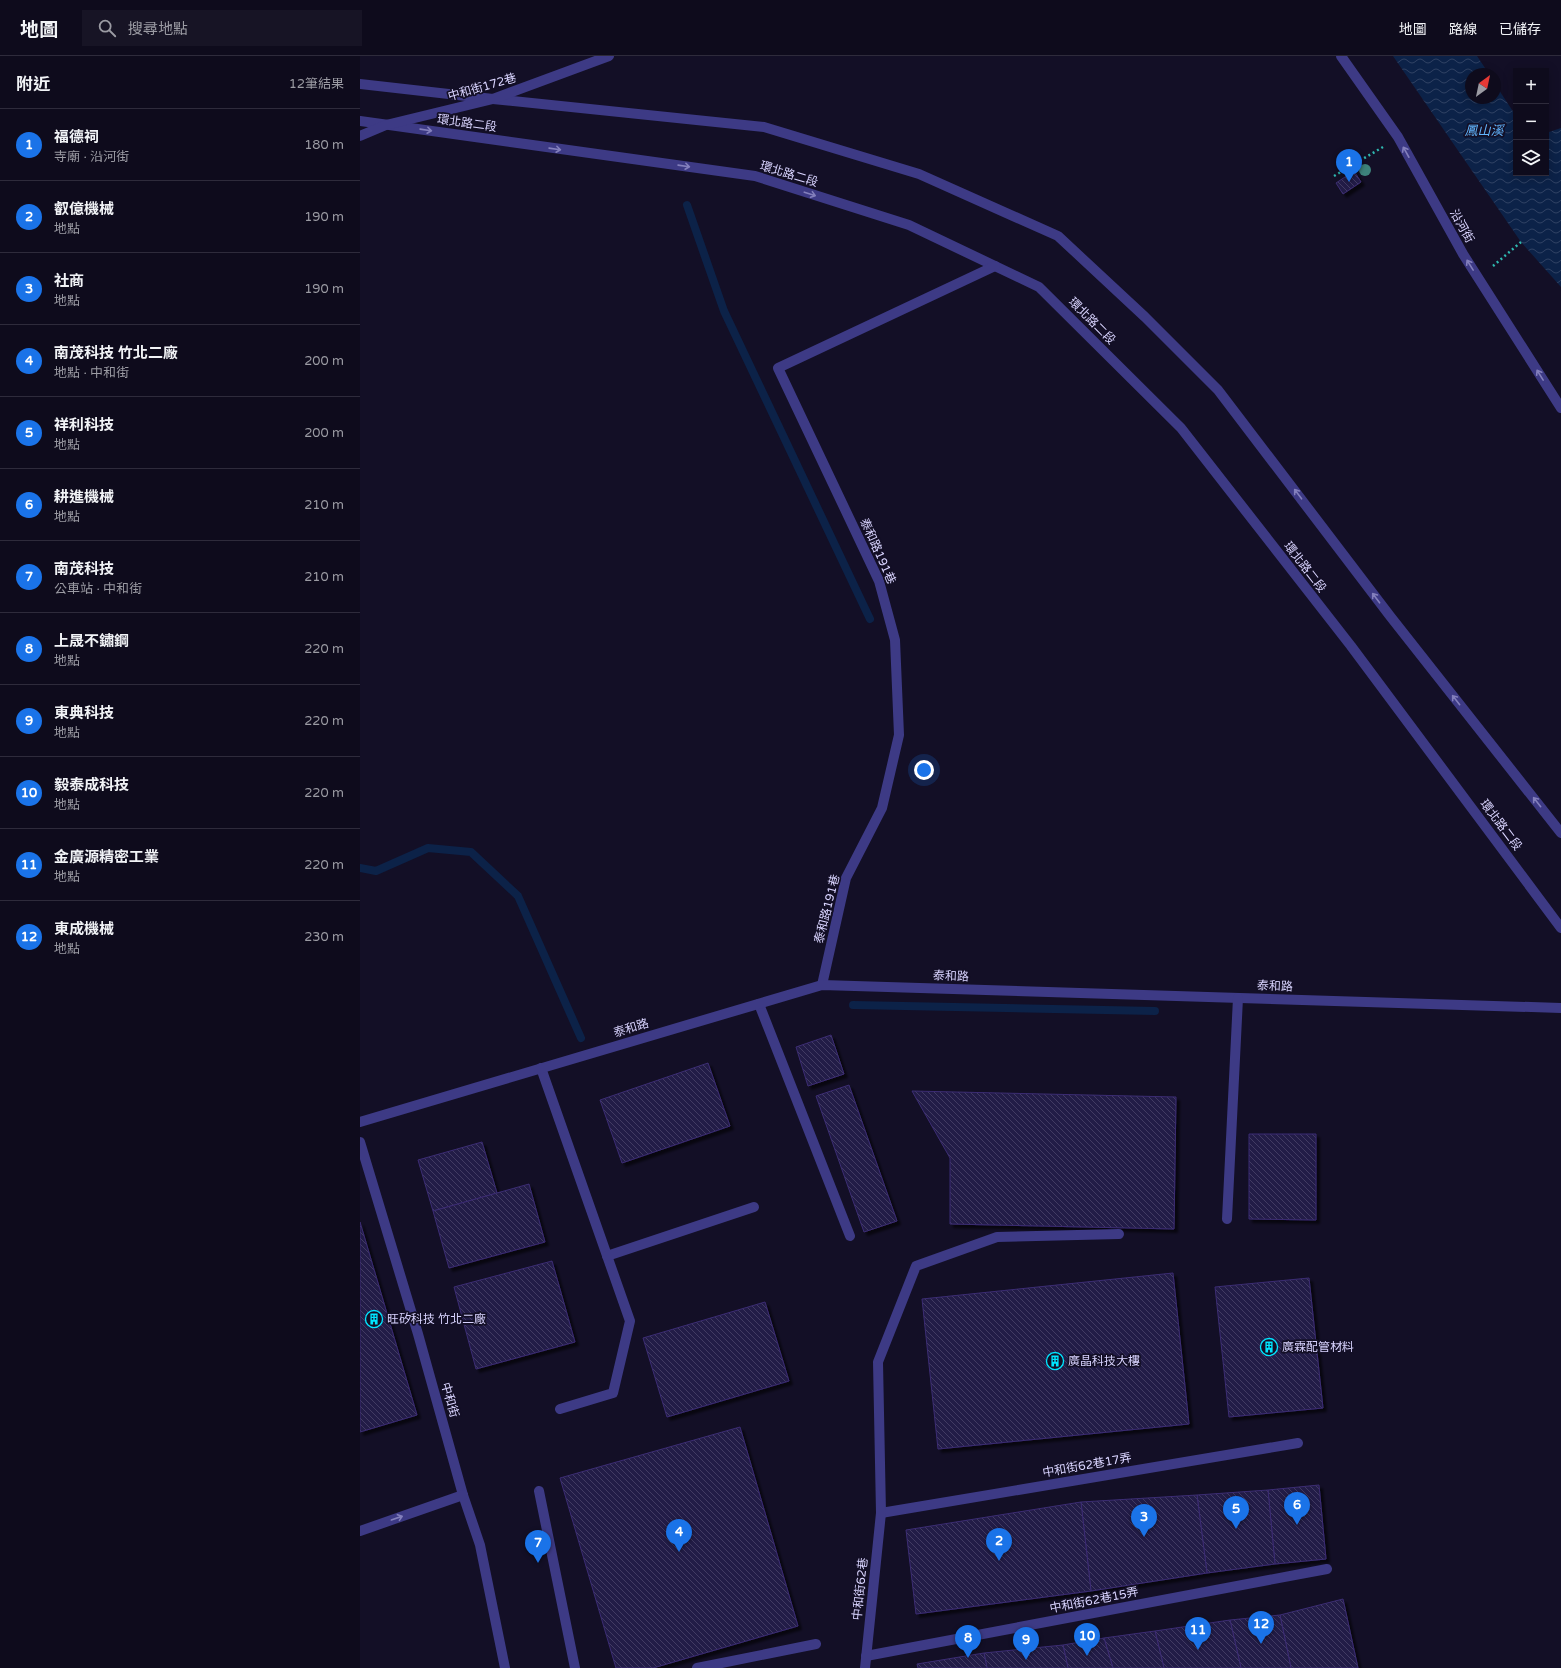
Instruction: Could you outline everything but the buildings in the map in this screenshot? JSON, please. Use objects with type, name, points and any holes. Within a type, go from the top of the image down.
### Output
[{"type":"street","name":"中和街172巷","points":[[360,136],[386,125],[493,99],[609,56]]},
{"type":"street","name":"沿河街","points":[[1341,56],[1398,137],[1463,254],[1561,408]]},
{"type":"street","points":[[360,84],[764,127],[919,174],[1058,236],[1145,317],[1218,390],[1385,610],[1561,833]]},
{"type":"street","name":"環北路二段","points":[[360,121],[755,176],[909,225],[1039,287],[1181,428],[1351,646],[1561,928]]},
{"type":"street","name":"泰和路191巷","points":[[822,985],[846,878],[882,808],[899,735],[895,640],[879,581],[778,368],[995,266]]},
{"type":"street","name":"泰和路","points":[[360,1122],[822,985],[1561,1008]]},
{"type":"street","points":[[1227,1219],[1238,998]]},
{"type":"street","points":[[759,1004],[850,1236]]},
{"type":"street","points":[[541,1068],[630,1321],[613,1393],[560,1409]]},
{"type":"street","name":"中和街","points":[[360,1142],[480,1545],[505,1668]]},
{"type":"street","points":[[607,1256],[754,1207]]},
{"type":"street","name":"中和街62巷","points":[[865,1668],[881,1513],[878,1362],[916,1266],[997,1236],[1119,1234]]},
{"type":"street","name":"中和街62巷17弄","points":[[881,1513],[1298,1442]]},
{"type":"street","points":[[539,1491],[575,1668]]},
{"type":"street","points":[[360,1531],[464,1495]]},
{"type":"street","name":"中和街62巷15弄","points":[[866,1656],[1327,1569]]},
{"type":"street","points":[[698,1668],[816,1644]]},
{"type":"path","points":[[1334,176],[1398,137]]},
{"type":"path","points":[[1476,275],[1496,265],[1521,242]]},
{"type":"water","name":"鳳山溪","points":[[1393,56],[1477,56],[1485,68],[1465,68],[1465,104],[1501,104],[1501,93],[1513,111],[1513,176],[1549,176],[1549,132],[1561,128],[1561,287],[1521,242]]},
{"type":"waterway","points":[[687,205],[724,311],[870,619]]},
{"type":"waterway","points":[[360,868],[376,871],[428,848],[471,852],[518,896],[581,1038]]},
{"type":"waterway","points":[[853,1005],[1155,1011]]},
{"type":"place","name":"福德祠","points":[[1349,182]]},
{"type":"place","name":"旺矽科技 竹北二廠","points":[[374,1319]]},
{"type":"place","name":"廣霖配管材料","points":[[1269,1347]]},
{"type":"place","name":"廣晶科技大樓","points":[[1055,1361]]},
{"type":"place","name":"耕進機械","points":[[1297,1525]]},
{"type":"place","name":"祥利科技","points":[[1236,1529]]},
{"type":"place","name":"社商","points":[[1144,1537]]},
{"type":"place","name":"南茂科技 竹北二廠","points":[[679,1552]]},
{"type":"place","name":"叡億機械","points":[[999,1561]]},
{"type":"place","name":"南茂科技","points":[[538,1563]]},
{"type":"place","name":"東成機械","points":[[1261,1644]]},
{"type":"place","name":"金廣源精密工業","points":[[1198,1650]]},
{"type":"place","name":"毅泰成科技","points":[[1087,1656]]},
{"type":"place","name":"上晟不鏽鋼","points":[[968,1658]]},
{"type":"place","name":"東典科技","points":[[1026,1660]]}]
